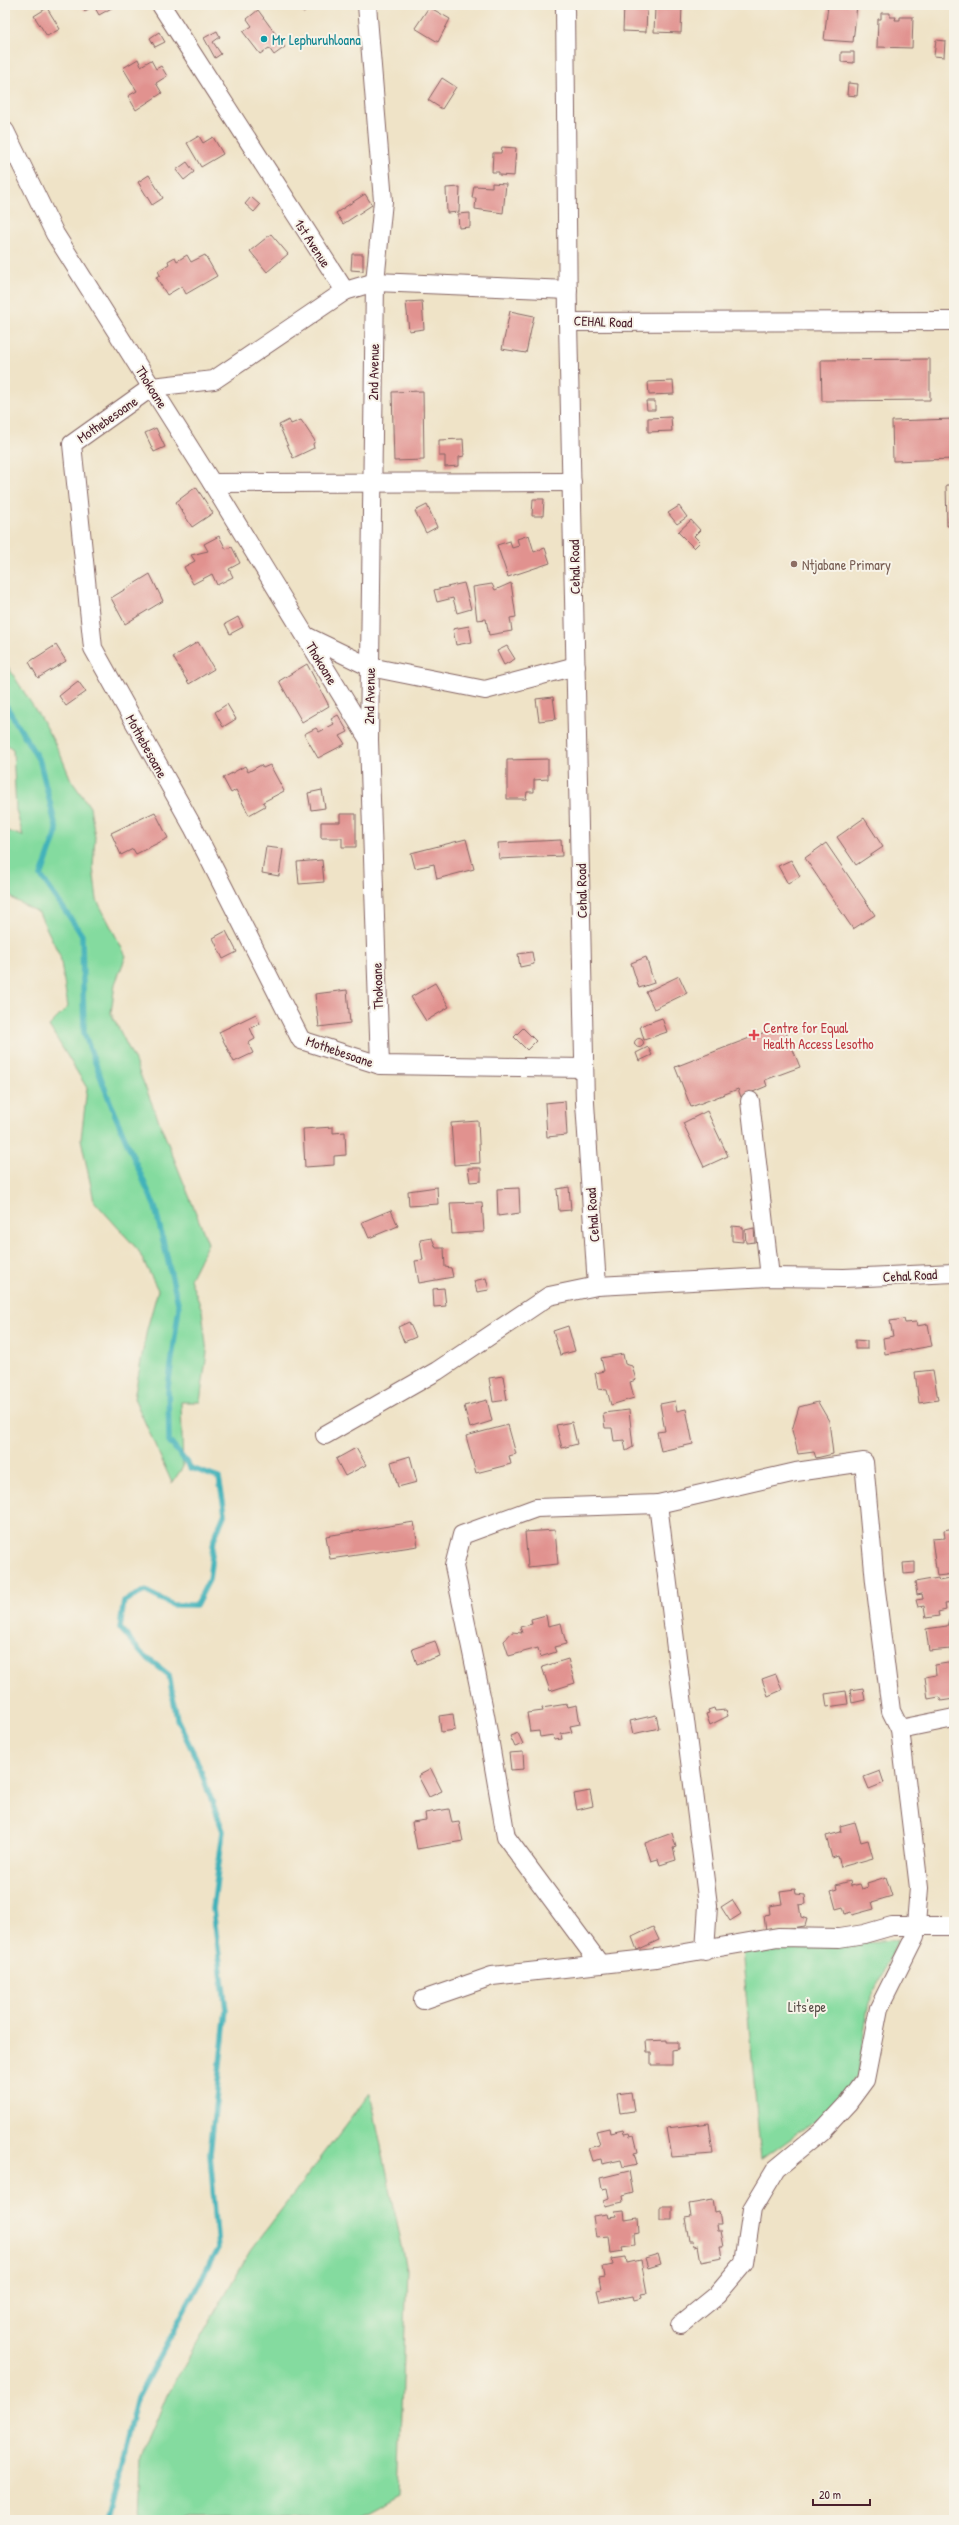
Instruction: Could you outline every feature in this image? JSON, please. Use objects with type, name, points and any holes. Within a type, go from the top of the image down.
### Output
[{"type":"street","name":"1st Avenue","points":[[161,5],[345,291]]},
{"type":"street","name":"2nd Avenue","points":[[367,5],[383,201],[374,282],[369,740]]},
{"type":"street","name":"CEHAL Road","points":[[565,5],[568,322],[954,321]]},
{"type":"street","name":"Thokoane","points":[[5,131],[55,234],[212,483],[369,740],[380,1065]]},
{"type":"street","points":[[152,387],[214,380],[345,291],[374,282],[568,290]]},
{"type":"street","name":"Cehal Road","points":[[568,322],[584,1068],[597,1286],[770,1278],[844,1278],[954,1273]]},
{"type":"street","name":"Mothebesoane","points":[[152,387],[72,444],[93,648],[193,827],[302,1040],[380,1065]]},
{"type":"street","points":[[212,483],[572,482]]},
{"type":"street","points":[[306,636],[370,668],[486,690],[576,666]]},
{"type":"street","points":[[380,1065],[584,1068]]},
{"type":"street","points":[[750,1101],[770,1278]]},
{"type":"street","points":[[325,1435],[437,1371],[548,1296],[597,1286]]},
{"type":"street","points":[[600,1964],[506,1837],[485,1715],[454,1566],[462,1535],[536,1508],[658,1504],[796,1472],[864,1462],[874,1582],[891,1711],[900,1729],[919,1888],[913,1944],[879,2008],[865,2080],[848,2103],[822,2131],[776,2168],[752,2209],[744,2263],[717,2295],[680,2325]]},
{"type":"street","points":[[658,1504],[708,1905],[705,1951]]},
{"type":"street","points":[[900,1729],[954,1718]]},
{"type":"street","points":[[423,2000],[492,1976],[705,1951],[746,1941],[778,1937],[839,1938],[892,1926],[954,1926]]},
{"type":"green space","points":[[5,662],[40,717],[59,751],[71,780],[90,807],[95,836],[93,867],[97,900],[126,956],[115,984],[111,1013],[134,1059],[208,1243],[190,1279],[202,1310],[207,1353],[200,1402],[181,1402],[183,1467],[172,1483],[134,1398],[147,1329],[158,1290],[138,1250],[94,1201],[81,1139],[87,1088],[49,1026],[68,1007],[60,956],[39,913],[13,899],[5,881],[5,830],[23,836],[16,810],[13,749],[5,744]]},
{"type":"green space","name":"Lits'epe","points":[[898,1940],[869,2002],[857,2076],[821,2117],[761,2160],[742,1949]]},
{"type":"green space","points":[[370,2093],[407,2270],[399,2494],[351,2520],[139,2520],[141,2457],[167,2395],[250,2251]]},
{"type":"building","points":[[81,5],[115,6],[99,15],[94,6],[85,11]]},
{"type":"building","points":[[294,5],[311,5],[304,13]]},
{"type":"building","points":[[624,5],[682,5],[681,33],[654,32],[655,8],[647,8],[646,32],[623,31]]},
{"type":"building","points":[[828,5],[857,5],[853,42],[824,40]]},
{"type":"building","points":[[429,7],[450,19],[438,42],[415,28]]},
{"type":"building","points":[[47,8],[60,29],[47,36],[34,16]]},
{"type":"building","name":"Mr Lephuruhloana","points":[[258,10],[285,47],[274,55],[269,48],[260,54],[243,32],[252,26],[247,19]]},
{"type":"building","points":[[881,13],[890,13],[890,17],[896,17],[895,20],[900,20],[900,17],[913,17],[912,48],[877,47],[878,19],[881,19]]},
{"type":"building","points":[[217,31],[220,37],[213,42],[221,54],[215,58],[204,38]]},
{"type":"building","points":[[159,32],[165,42],[155,47],[150,38]]},
{"type":"building","points":[[936,40],[945,41],[944,57],[934,56]]},
{"type":"building","points":[[841,52],[854,52],[854,63],[841,62]]},
{"type":"building","points":[[138,59],[141,66],[151,60],[156,69],[161,66],[167,76],[156,83],[162,93],[136,110],[128,96],[137,91],[123,68]]},
{"type":"building","points":[[442,78],[456,87],[442,109],[428,100]]},
{"type":"building","points":[[848,83],[858,84],[857,96],[847,95]]},
{"type":"building","points":[[199,136],[203,143],[213,137],[223,154],[201,167],[187,143]]},
{"type":"building","points":[[502,147],[516,148],[514,176],[499,175],[499,172],[492,172],[493,153],[501,153]]},
{"type":"building","points":[[187,162],[194,172],[184,180],[176,170]]},
{"type":"building","points":[[149,175],[163,198],[152,205],[138,182]]},
{"type":"building","points":[[492,183],[506,184],[503,213],[475,209],[476,198],[472,198],[474,186],[492,187]]},
{"type":"building","points":[[460,187],[459,212],[447,213],[446,188]]},
{"type":"building","points":[[365,194],[372,205],[343,224],[336,213]]},
{"type":"building","points":[[251,197],[260,205],[254,212],[245,204]]},
{"type":"building","points":[[470,213],[470,227],[459,228],[458,214]]},
{"type":"building","points":[[271,234],[288,254],[267,272],[250,251]]},
{"type":"building","points":[[352,254],[363,254],[363,271],[351,270]]},
{"type":"building","points":[[187,255],[191,262],[205,255],[217,276],[186,294],[182,286],[167,295],[156,277],[160,275],[158,271],[169,264],[168,261],[175,257],[177,261]]},
{"type":"building","points":[[422,301],[424,329],[409,331],[406,302]]},
{"type":"building","points":[[510,311],[534,316],[526,353],[502,349]]},
{"type":"building","points":[[930,359],[930,400],[822,401],[821,360]]},
{"type":"building","points":[[673,381],[674,394],[649,395],[648,382]]},
{"type":"building","points":[[423,391],[424,460],[394,461],[392,392]]},
{"type":"building","points":[[646,401],[655,401],[655,410],[647,410]]},
{"type":"building","points":[[671,417],[672,431],[648,432],[648,418]]},
{"type":"building","points":[[954,419],[954,459],[893,461],[892,421]]},
{"type":"building","points":[[289,420],[291,424],[301,420],[315,441],[313,444],[314,448],[293,458],[279,425]]},
{"type":"building","points":[[156,428],[165,447],[154,452],[145,433]]},
{"type":"building","points":[[463,439],[464,456],[459,457],[459,466],[445,467],[445,456],[439,456],[439,440]]},
{"type":"building","points":[[946,485],[954,485],[954,525],[947,526]]},
{"type":"building","points":[[196,487],[213,513],[192,527],[176,502]]},
{"type":"building","points":[[533,499],[544,499],[543,516],[532,516]]},
{"type":"building","points":[[427,505],[437,527],[426,533],[415,511]]},
{"type":"building","points":[[679,506],[687,517],[677,524],[668,513]]},
{"type":"building","points":[[691,520],[700,530],[694,536],[700,542],[694,548],[678,532]]},
{"type":"building","points":[[529,535],[534,552],[545,548],[550,563],[508,577],[497,545],[510,541],[512,548],[519,546],[517,539]]},
{"type":"building","points":[[219,536],[226,549],[232,547],[240,563],[229,569],[233,577],[217,585],[212,574],[193,584],[184,567],[195,561],[191,555],[208,551],[204,544]]},
{"type":"building","points":[[150,574],[163,601],[125,624],[111,598]]},
{"type":"building","points":[[464,583],[471,609],[457,613],[453,598],[437,602],[434,590]]},
{"type":"building","points":[[511,583],[516,617],[510,618],[512,631],[489,635],[486,619],[477,620],[473,587],[492,584],[495,590]]},
{"type":"building","points":[[238,617],[243,627],[230,634],[225,624]]},
{"type":"building","points":[[469,626],[472,642],[456,645],[453,629]]},
{"type":"building","points":[[198,642],[214,669],[189,684],[173,657]]},
{"type":"building","points":[[56,645],[66,661],[38,678],[29,662]]},
{"type":"building","points":[[507,646],[515,659],[504,665],[497,651]]},
{"type":"building","points":[[307,664],[329,706],[302,722],[279,681]]},
{"type":"building","points":[[78,681],[86,692],[66,706],[59,696]]},
{"type":"building","points":[[553,697],[556,719],[539,721],[536,699]]},
{"type":"building","points":[[227,704],[236,719],[223,727],[215,712]]},
{"type":"building","points":[[338,715],[348,732],[340,736],[345,744],[318,758],[304,734],[316,728],[319,732],[334,724],[331,719]]},
{"type":"building","points":[[548,759],[548,779],[534,780],[534,792],[527,792],[526,799],[507,799],[507,760]]},
{"type":"building","points":[[261,765],[263,768],[270,765],[284,791],[263,802],[265,806],[249,815],[236,790],[231,793],[223,778],[245,766],[248,772]]},
{"type":"building","points":[[322,790],[325,808],[311,810],[308,793]]},
{"type":"building","points":[[155,812],[168,838],[136,854],[133,849],[121,855],[111,833]]},
{"type":"building","points":[[340,814],[356,814],[356,847],[342,847],[342,838],[321,838],[321,822],[340,822]]},
{"type":"building","points":[[864,818],[883,847],[856,865],[837,837]]},
{"type":"building","points":[[466,839],[474,869],[437,879],[434,864],[415,868],[411,853]]},
{"type":"building","points":[[561,840],[562,856],[499,859],[498,843]]},
{"type":"building","points":[[826,843],[875,915],[853,929],[805,858]]},
{"type":"building","points":[[266,847],[283,849],[279,876],[262,873]]},
{"type":"building","points":[[322,860],[324,882],[299,884],[297,862]]},
{"type":"building","points":[[791,860],[800,876],[788,884],[778,866]]},
{"type":"building","points":[[226,931],[237,952],[223,959],[213,938]]},
{"type":"building","points":[[532,952],[534,964],[520,967],[518,954]]},
{"type":"building","points":[[646,957],[654,983],[639,988],[631,963]]},
{"type":"building","points":[[679,976],[687,993],[654,1009],[646,992]]},
{"type":"building","points":[[435,983],[449,1007],[426,1021],[411,997]]},
{"type":"building","points":[[347,990],[350,1023],[319,1027],[315,994]]},
{"type":"building","points":[[256,1014],[260,1024],[250,1028],[255,1039],[248,1043],[253,1053],[234,1062],[219,1032]]},
{"type":"building","points":[[662,1018],[667,1032],[644,1040],[640,1026]]},
{"type":"building","points":[[783,1025],[800,1067],[765,1080],[767,1086],[741,1097],[738,1089],[691,1107],[675,1067]]},
{"type":"building","points":[[523,1028],[536,1041],[527,1050],[514,1037]]},
{"type":"building","points":[[639,1038],[644,1043],[639,1048],[634,1043]]},
{"type":"building","points":[[648,1047],[652,1055],[639,1061],[636,1053]]},
{"type":"building","points":[[565,1101],[567,1135],[547,1137],[545,1103]]},
{"type":"building","points":[[707,1111],[728,1156],[704,1167],[683,1123]]},
{"type":"building","points":[[478,1121],[480,1163],[454,1165],[451,1123]]},
{"type":"building","points":[[333,1127],[333,1133],[345,1132],[346,1155],[334,1156],[334,1165],[305,1167],[303,1129]]},
{"type":"building","points":[[468,1168],[481,1168],[481,1181],[470,1182]]},
{"type":"building","points":[[437,1187],[438,1204],[409,1206],[408,1191]]},
{"type":"building","points":[[569,1187],[571,1210],[559,1211],[557,1189]]},
{"type":"building","points":[[519,1188],[520,1213],[498,1216],[497,1189]]},
{"type":"building","points":[[482,1202],[484,1232],[452,1234],[450,1203]]},
{"type":"building","points":[[391,1210],[398,1226],[369,1238],[362,1222]]},
{"type":"building","points":[[732,1226],[743,1227],[743,1242],[732,1241]]},
{"type":"building","points":[[754,1228],[755,1242],[746,1243],[745,1230]]},
{"type":"building","points":[[432,1238],[436,1248],[444,1248],[445,1267],[451,1268],[453,1277],[419,1283],[415,1261],[423,1260],[420,1240]]},
{"type":"building","points":[[486,1278],[489,1290],[477,1292],[474,1281]]},
{"type":"building","points":[[444,1288],[446,1306],[434,1307],[433,1289]]},
{"type":"building","points":[[904,1319],[905,1323],[916,1322],[917,1326],[928,1324],[932,1346],[885,1354],[883,1338],[893,1336],[890,1321]]},
{"type":"building","points":[[409,1322],[416,1337],[404,1342],[398,1327]]},
{"type":"building","points":[[568,1326],[575,1351],[560,1355],[553,1331]]},
{"type":"building","points":[[855,1340],[867,1341],[867,1349],[855,1349]]},
{"type":"building","points":[[623,1354],[625,1364],[632,1366],[636,1380],[630,1382],[634,1398],[611,1405],[607,1390],[598,1389],[595,1373],[604,1371],[601,1358]]},
{"type":"building","points":[[933,1370],[938,1400],[919,1403],[915,1372]]},
{"type":"building","points":[[503,1376],[507,1400],[493,1402],[489,1378]]},
{"type":"building","points":[[487,1400],[492,1421],[470,1428],[464,1406]]},
{"type":"building","points":[[675,1401],[677,1411],[686,1409],[693,1444],[661,1451],[657,1432],[665,1431],[660,1404]]},
{"type":"building","points":[[818,1402],[829,1421],[833,1454],[816,1458],[814,1452],[798,1454],[792,1430],[799,1407]]},
{"type":"building","points":[[629,1410],[633,1447],[626,1451],[624,1440],[614,1441],[612,1428],[605,1428],[603,1413]]},
{"type":"building","points":[[572,1422],[577,1444],[562,1448],[556,1425]]},
{"type":"building","points":[[508,1425],[516,1454],[509,1456],[511,1464],[476,1473],[466,1436]]},
{"type":"building","points":[[356,1448],[366,1465],[345,1476],[336,1459]]},
{"type":"building","points":[[410,1456],[417,1482],[398,1487],[391,1462]]},
{"type":"building","points":[[414,1522],[418,1546],[330,1559],[326,1536]]},
{"type":"building","points":[[954,1528],[954,1574],[937,1576],[932,1539],[945,1538],[944,1530]]},
{"type":"building","points":[[555,1530],[558,1564],[528,1567],[525,1532]]},
{"type":"building","points":[[915,1562],[915,1573],[904,1574],[903,1563]]},
{"type":"building","points":[[938,1578],[939,1581],[954,1578],[954,1603],[945,1604],[946,1610],[938,1612],[939,1616],[926,1618],[924,1606],[918,1607],[916,1600],[923,1599],[922,1594],[917,1595],[915,1582]]},
{"type":"building","points":[[546,1615],[548,1626],[561,1623],[566,1644],[554,1647],[556,1652],[540,1657],[538,1648],[509,1656],[504,1641],[512,1632],[522,1633],[520,1627],[532,1624],[531,1619]]},
{"type":"building","points":[[954,1618],[954,1657],[951,1657],[950,1649],[929,1651],[926,1629],[947,1626],[949,1619]]},
{"type":"building","points":[[435,1641],[440,1656],[417,1664],[412,1649]]},
{"type":"building","points":[[568,1659],[575,1683],[550,1691],[542,1667]]},
{"type":"building","points":[[954,1662],[954,1699],[941,1701],[939,1697],[928,1699],[925,1677],[936,1675],[935,1665]]},
{"type":"building","points":[[776,1674],[782,1690],[768,1696],[762,1679]]},
{"type":"building","points":[[863,1688],[865,1700],[852,1703],[850,1690]]},
{"type":"building","points":[[846,1691],[848,1704],[827,1707],[825,1694]]},
{"type":"building","points":[[567,1704],[568,1707],[577,1705],[580,1724],[570,1726],[572,1732],[561,1734],[562,1739],[554,1740],[553,1735],[540,1737],[539,1731],[530,1732],[527,1713],[543,1711],[542,1708]]},
{"type":"building","points":[[714,1708],[715,1711],[726,1710],[728,1716],[710,1725],[706,1714],[709,1713],[708,1710]]},
{"type":"building","points":[[453,1714],[455,1730],[441,1732],[439,1716]]},
{"type":"building","points":[[656,1715],[659,1728],[633,1734],[630,1721]]},
{"type":"building","points":[[518,1733],[523,1744],[515,1747],[510,1736]]},
{"type":"building","points":[[523,1752],[524,1769],[511,1770],[509,1753]]},
{"type":"building","points":[[431,1769],[442,1791],[429,1797],[418,1776]]},
{"type":"building","points":[[880,1771],[884,1783],[869,1789],[864,1777]]},
{"type":"building","points":[[590,1791],[593,1806],[577,1810],[574,1794]]},
{"type":"building","points":[[449,1809],[452,1823],[459,1822],[463,1841],[417,1849],[412,1822],[426,1820],[425,1813]]},
{"type":"building","points":[[855,1822],[861,1842],[868,1840],[873,1858],[841,1867],[838,1856],[832,1858],[826,1836],[841,1832],[840,1826]]},
{"type":"building","points":[[672,1833],[676,1847],[673,1848],[676,1860],[660,1865],[658,1859],[651,1861],[645,1843]]},
{"type":"building","points":[[886,1877],[892,1896],[872,1902],[874,1909],[852,1915],[851,1912],[845,1914],[843,1907],[836,1909],[831,1891],[837,1889],[836,1885],[850,1881],[851,1886],[860,1884],[862,1889],[868,1887],[867,1883]]},
{"type":"building","points":[[795,1889],[796,1894],[805,1895],[806,1904],[799,1905],[801,1917],[807,1919],[805,1926],[766,1932],[764,1915],[770,1914],[769,1906],[782,1904],[780,1891]]},
{"type":"building","points":[[732,1900],[741,1914],[730,1921],[721,1907]]},
{"type":"building","points":[[653,1927],[659,1940],[637,1950],[632,1937]]},
{"type":"building","points":[[667,2040],[667,2042],[678,2042],[678,2049],[672,2050],[672,2065],[651,2065],[651,2052],[647,2052],[646,2041]]},
{"type":"building","points":[[631,2092],[634,2111],[620,2113],[617,2094]]},
{"type":"building","points":[[709,2123],[713,2154],[672,2157],[667,2128]]},
{"type":"building","points":[[609,2128],[610,2133],[623,2130],[624,2134],[629,2133],[630,2136],[634,2135],[638,2152],[634,2153],[637,2164],[623,2167],[621,2160],[602,2164],[601,2159],[592,2161],[588,2148],[600,2145],[596,2131]]},
{"type":"building","points":[[629,2171],[633,2193],[622,2196],[623,2202],[605,2206],[604,2200],[609,2198],[607,2188],[602,2189],[600,2178]]},
{"type":"building","points":[[713,2200],[715,2212],[719,2211],[721,2225],[716,2225],[717,2231],[720,2231],[723,2247],[720,2247],[722,2258],[701,2262],[698,2245],[694,2246],[693,2241],[689,2241],[685,2218],[691,2217],[689,2204]]},
{"type":"building","points":[[660,2206],[672,2206],[672,2220],[660,2220]]},
{"type":"building","points":[[624,2211],[625,2220],[638,2218],[639,2232],[634,2233],[635,2245],[622,2247],[623,2251],[611,2253],[609,2236],[596,2237],[593,2216],[607,2214],[608,2218],[616,2217],[615,2212]]},
{"type":"building","points":[[658,2254],[661,2264],[648,2268],[645,2258]]},
{"type":"building","points":[[626,2257],[627,2263],[641,2260],[647,2293],[641,2294],[642,2298],[634,2300],[633,2296],[600,2302],[597,2290],[601,2289],[599,2278],[605,2277],[603,2267],[613,2265],[612,2259]]},
{"type":"waterway","points":[[5,704],[40,762],[57,831],[41,876],[82,935],[84,1033],[115,1115],[155,1207],[179,1307],[168,1388],[169,1441],[191,1468],[219,1478],[225,1513],[214,1539],[209,1580],[196,1605],[173,1605],[145,1591],[124,1601],[120,1628],[142,1654],[169,1675],[177,1719],[196,1758],[223,1831],[213,1909],[226,2010],[210,2154],[218,2248],[137,2398],[107,2520]]},
{"type":"place","name":"Mr Lephuruhloana","points":[[264,39]]},
{"type":"place","name":"Ntjabane Primary","points":[[794,564]]},
{"type":"place","name":"Centre for Equal Health Access Lesotho","points":[[754,1035]]}]
